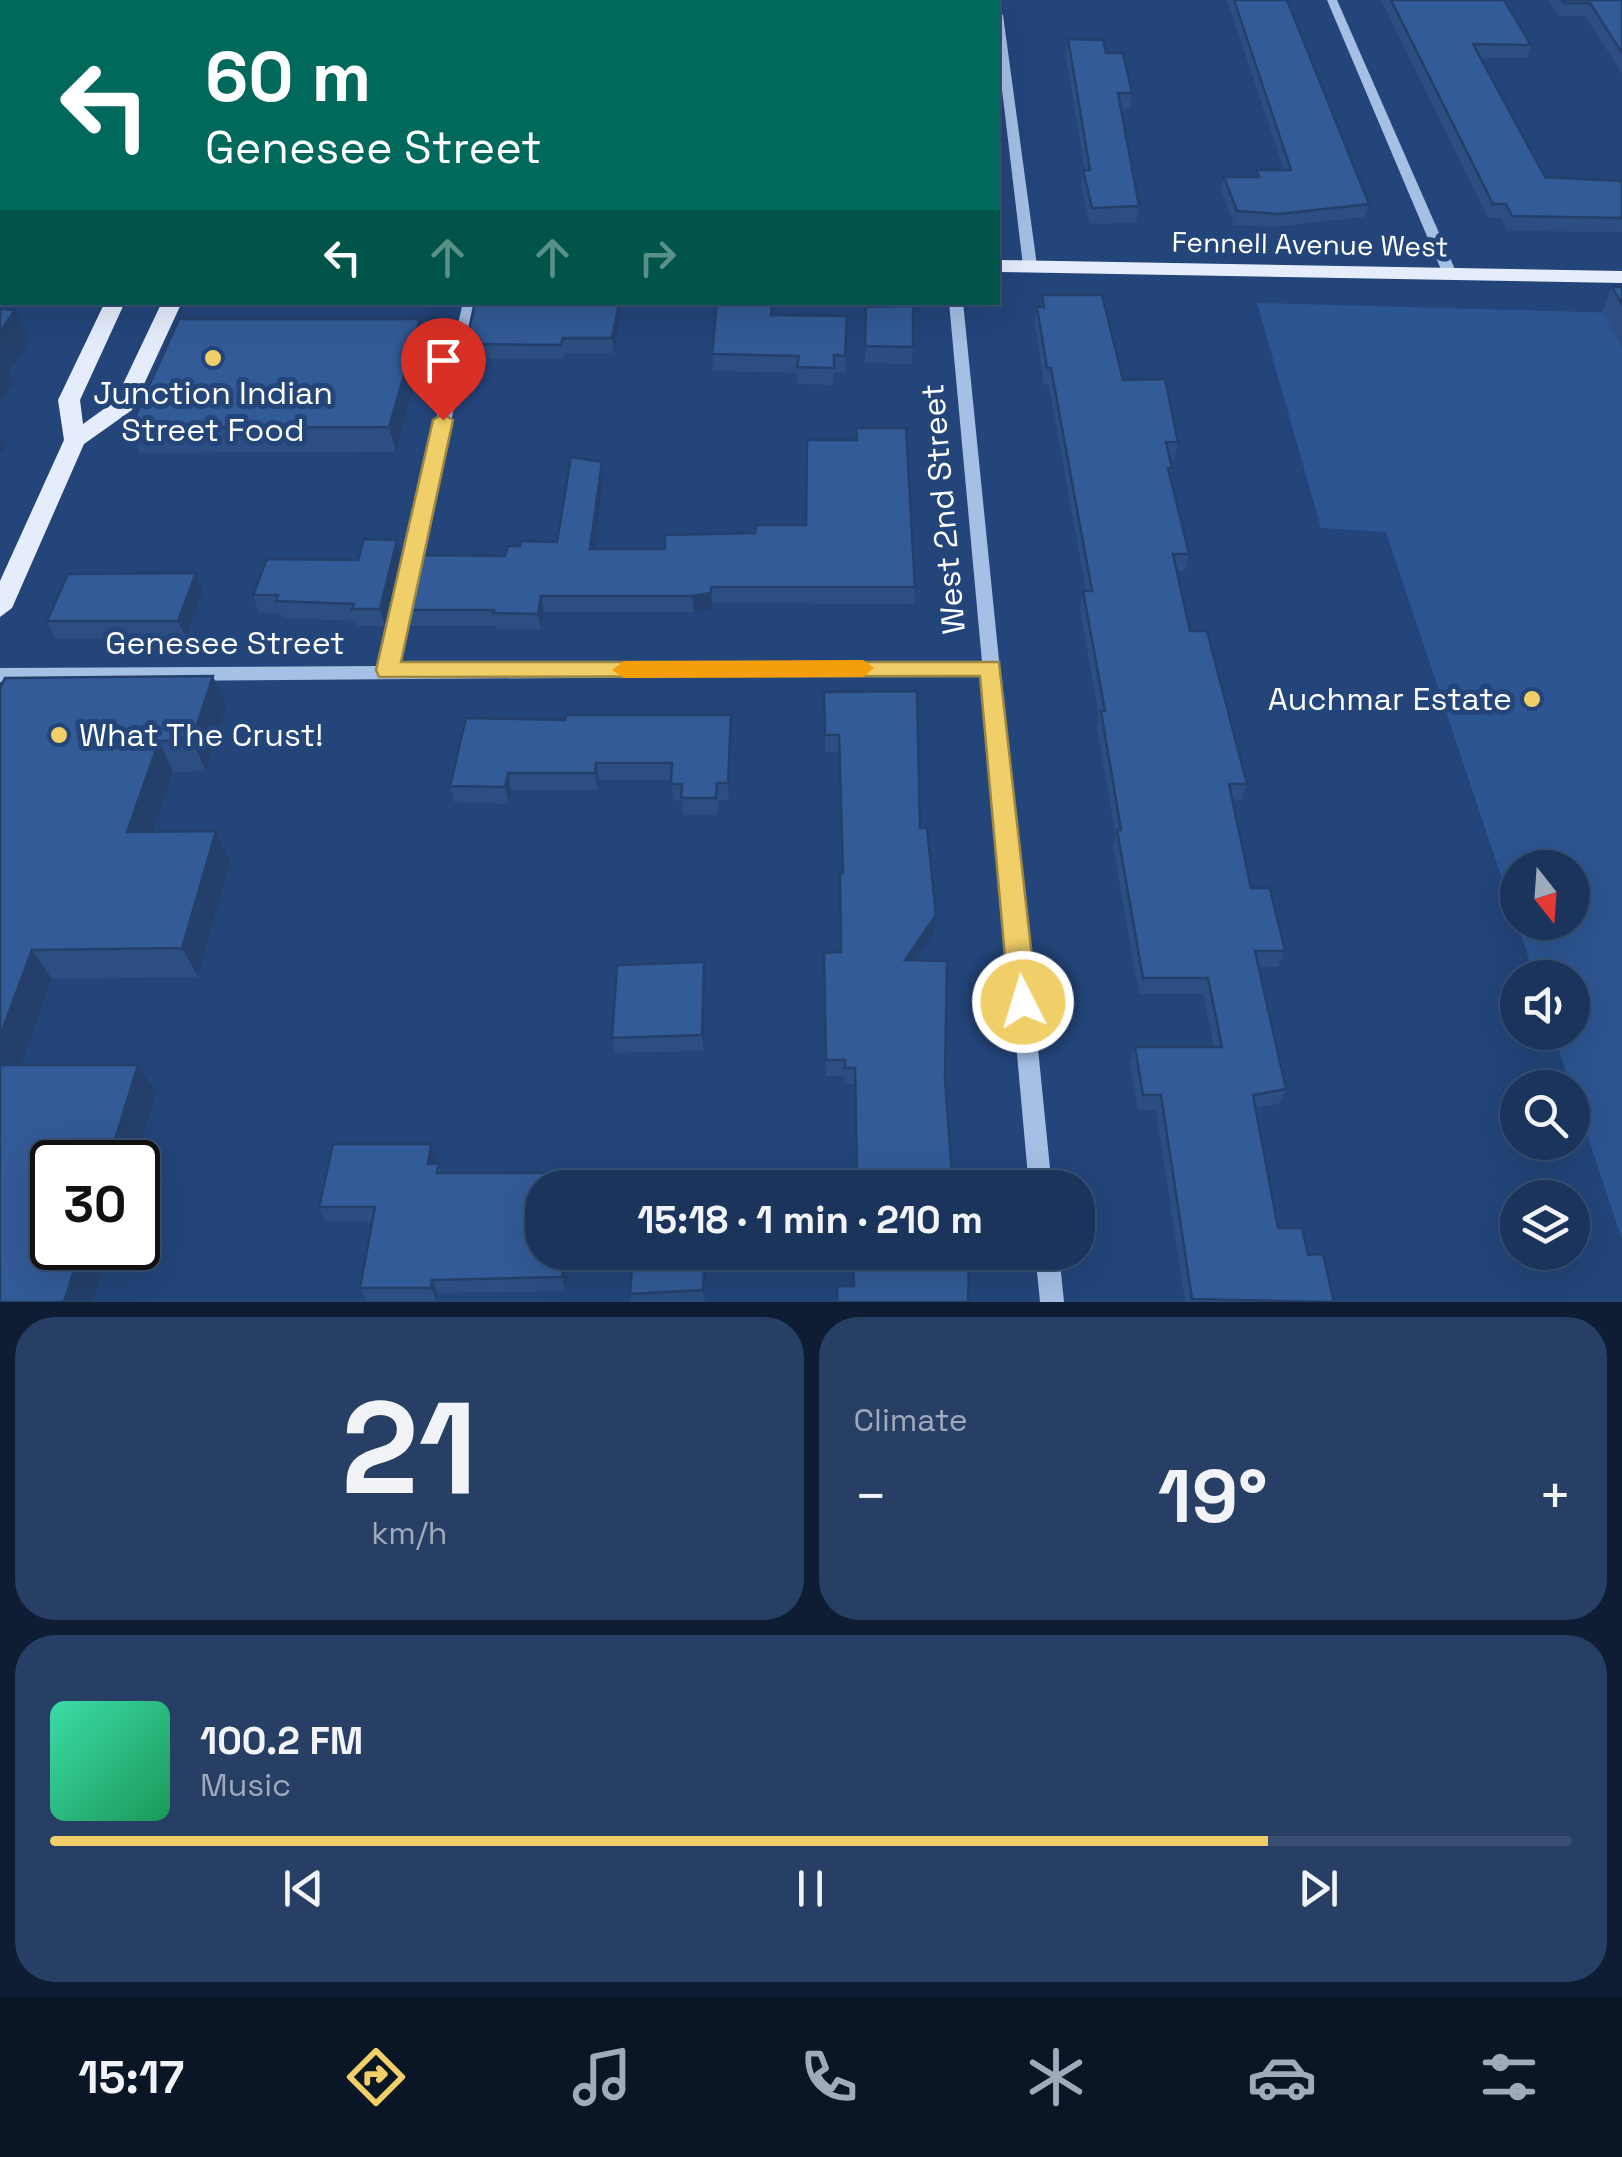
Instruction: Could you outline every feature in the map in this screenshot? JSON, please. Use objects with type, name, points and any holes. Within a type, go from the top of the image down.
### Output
[{"type":"main road","name":"Fennell Avenue West","points":[[1000,266],[1622,278]]},
{"type":"main road","points":[[75,440],[68,400],[115,305]]},
{"type":"main road","points":[[0,608],[75,440],[124,405],[171,305]]},
{"type":"street","points":[[1332,0],[1450,274]]},
{"type":"street","points":[[1000,30],[1030,266]]},
{"type":"street","points":[[388,670],[469,305]]},
{"type":"street","name":"West 2nd Street","points":[[956,305],[1039,1170]]},
{"type":"street","name":"Genesee Street","points":[[0,674],[990,668]]},
{"type":"street","points":[[1049,1270],[1052,1302]]},
{"type":"shaded area","name":"Auchmar Estate","points":[[1257,303],[1622,313],[1622,1239],[1590,1143],[1590,1070],[1565,1070],[1559,1050],[1590,1050],[1590,960],[1529,960],[1523,940],[1590,940],[1590,850],[1500,850],[1500,872],[1386,532],[1321,528]]},
{"type":"building","points":[[1234,0],[1287,0],[1369,204],[1278,214],[1237,211],[1224,177],[1259,177],[1256,170],[1291,170]]},
{"type":"building","points":[[1391,0],[1504,0],[1531,45],[1473,44],[1545,177],[1622,181],[1622,218],[1512,216],[1506,204],[1493,204]]},
{"type":"building","points":[[1562,0],[1622,0],[1622,53],[1590,3]]},
{"type":"building","points":[[1068,39],[1103,40],[1106,53],[1123,53],[1132,93],[1118,93],[1139,206],[1092,208],[1083,170],[1090,170]]},
{"type":"building","points":[[1612,287],[1622,287],[1622,304]]},
{"type":"building","points":[[1042,295],[1102,295],[1123,380],[1165,379],[1178,442],[1166,442],[1172,468],[1168,468],[1189,554],[1173,554],[1190,631],[1207,631],[1247,784],[1229,784],[1251,888],[1270,888],[1285,951],[1255,951],[1286,1089],[1253,1095],[1278,1228],[1302,1228],[1308,1255],[1323,1254],[1334,1302],[1192,1299],[1161,1095],[1143,1095],[1135,1047],[1222,1047],[1208,978],[1143,978],[1117,830],[1121,830],[1101,711],[1105,711],[1083,591],[1092,591],[1037,307],[1044,307]]},
{"type":"building","points":[[474,305],[619,305],[612,338],[563,338],[561,345],[466,344]]},
{"type":"building","points":[[717,305],[772,305],[771,315],[847,316],[845,356],[834,355],[834,368],[797,367],[799,356],[712,354]]},
{"type":"building","points":[[913,306],[913,347],[865,346],[866,307]]},
{"type":"building","points":[[0,309],[15,310],[0,332]]},
{"type":"building","points":[[179,319],[420,319],[389,427],[130,428]]},
{"type":"building","points":[[856,428],[906,428],[915,587],[711,587],[711,593],[692,596],[541,596],[538,614],[406,610],[419,555],[505,556],[508,546],[520,546],[521,541],[557,542],[571,457],[602,462],[590,549],[665,549],[665,535],[755,533],[756,525],[806,525],[807,440],[857,440]]},
{"type":"building","points":[[364,539],[397,540],[380,609],[276,601],[278,595],[253,595],[267,559],[358,560]]},
{"type":"building","points":[[196,573],[178,621],[47,621],[68,574]]},
{"type":"building","points":[[213,676],[192,740],[159,741],[127,832],[216,831],[182,948],[32,950],[0,1036],[0,688],[5,678]]},
{"type":"building","points":[[917,691],[920,828],[927,828],[936,915],[905,960],[947,961],[945,1079],[952,1170],[857,1170],[855,1068],[845,1068],[845,1060],[826,1060],[824,953],[841,952],[843,873],[839,735],[825,735],[824,692]]},
{"type":"building","points":[[566,715],[731,715],[728,783],[717,783],[716,798],[681,798],[682,784],[671,784],[672,763],[596,763],[595,773],[508,773],[505,787],[450,786],[466,718],[565,720]]},
{"type":"building","points":[[704,962],[702,1035],[612,1038],[617,965]]},
{"type":"building","points":[[0,1065],[138,1065],[115,1140],[30,1140],[30,1270],[74,1270],[64,1302],[0,1302]]},
{"type":"building","points":[[333,1144],[431,1144],[428,1164],[439,1163],[437,1173],[525,1173],[525,1270],[563,1270],[562,1277],[432,1280],[431,1288],[360,1288],[375,1207],[319,1207]]},
{"type":"building","points":[[632,1270],[704,1270],[703,1290],[630,1294]]},
{"type":"building","points":[[854,1270],[969,1270],[968,1302],[837,1302],[837,1286],[854,1286]]},
{"type":"slow traffic","points":[[624,670],[863,668]]},
{"type":"place","name":"Junction Indian Street Food","points":[[213,358]]},
{"type":"place","name":"Auchmar Estate","points":[[1532,699]]},
{"type":"place","name":"What The Crust!","points":[[59,735]]},
{"type":"route","points":[[443,420],[388,670],[990,668],[1023,1002]]}]
